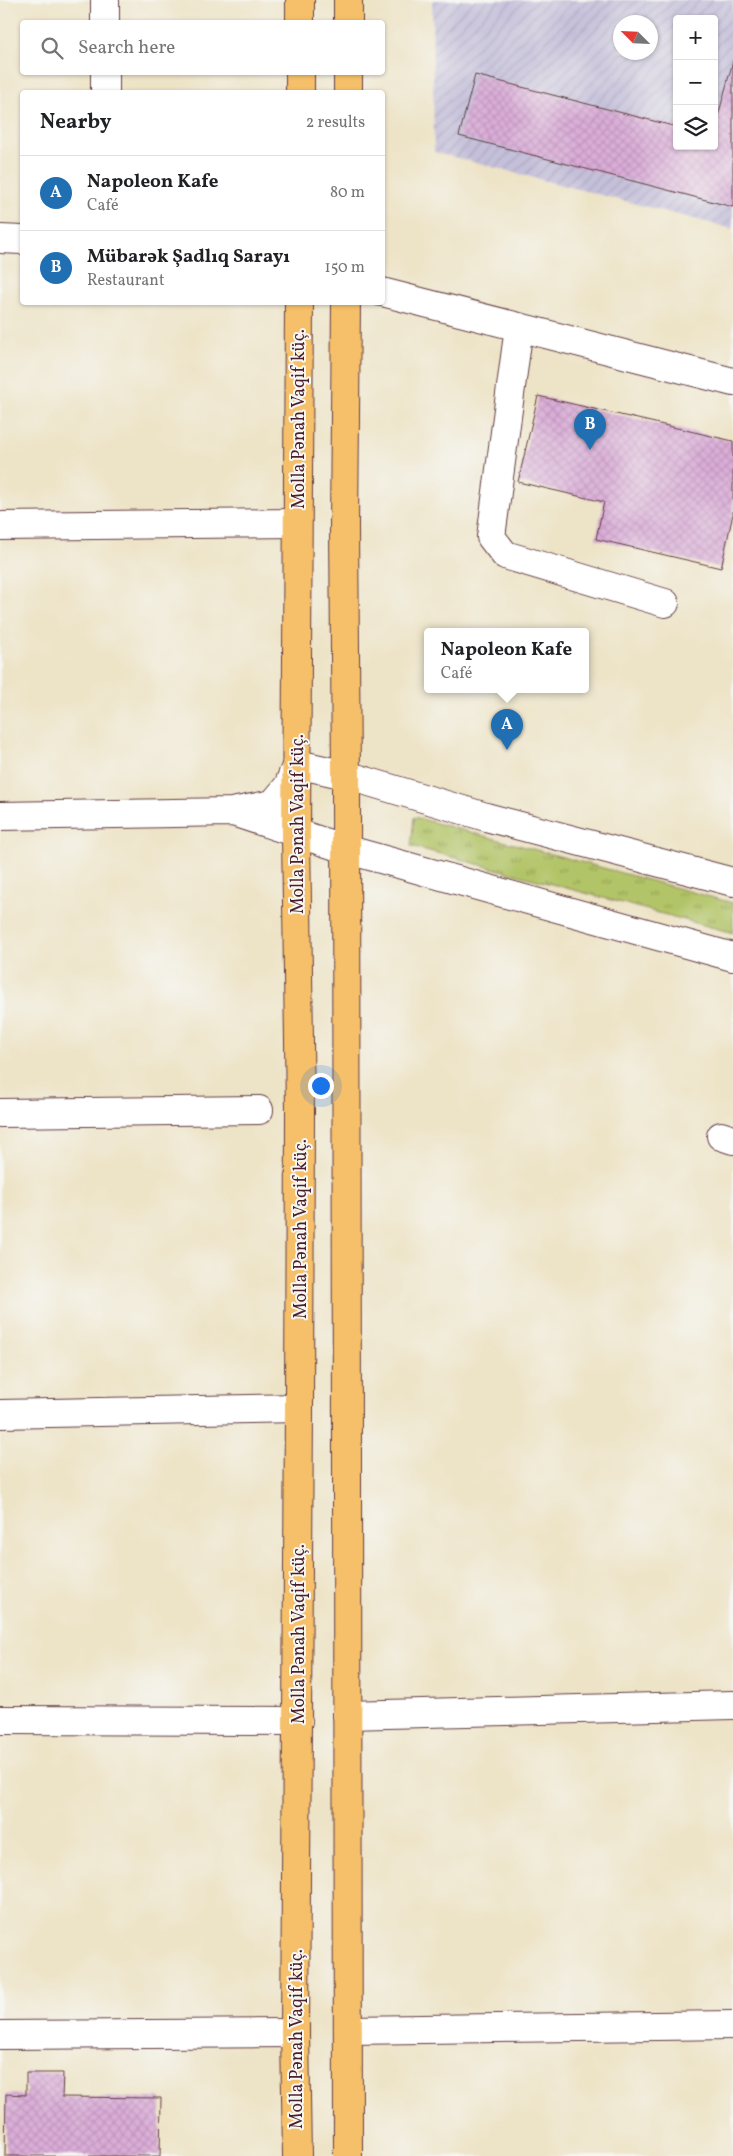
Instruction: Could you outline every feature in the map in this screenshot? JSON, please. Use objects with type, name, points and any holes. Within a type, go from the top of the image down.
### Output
[{"type":"main road","points":[[300,0],[300,20]]},
{"type":"main road","points":[[348,0],[348,20]]},
{"type":"main road","points":[[300,75],[300,90]]},
{"type":"main road","points":[[348,75],[348,90]]},
{"type":"main road","name":"Molla Pənah Vaqif küç.","points":[[297,2156],[300,1110],[296,834],[299,305]]},
{"type":"main road","points":[[346,305],[344,528],[348,2156]]},
{"type":"street","points":[[105,0],[105,20]]},
{"type":"street","points":[[105,75],[105,90]]},
{"type":"street","points":[[0,239],[20,240]]},
{"type":"street","points":[[385,293],[733,382]]},
{"type":"street","points":[[519,327],[491,537],[505,555],[665,603]]},
{"type":"street","points":[[0,526],[297,523]]},
{"type":"street","points":[[0,816],[232,812],[273,804],[288,786],[297,764],[346,776],[486,817],[733,882]]},
{"type":"street","points":[[232,812],[345,849],[733,957]]},
{"type":"street","points":[[0,1114],[259,1110]]},
{"type":"street","points":[[0,1414],[299,1408]]},
{"type":"street","points":[[347,1715],[733,1705]]},
{"type":"street","points":[[0,1720],[298,1721]]},
{"type":"street","points":[[348,2030],[733,2025]]},
{"type":"street","points":[[0,2035],[296,2033]]},
{"type":"shaded area","points":[[432,0],[733,0],[733,229],[434,152]]},
{"type":"green space","points":[[414,817],[733,903],[733,933],[411,846]]},
{"type":"building","points":[[733,61],[733,207],[459,136],[475,75],[673,126],[673,150],[718,150],[718,116]]},
{"type":"building","points":[[538,396],[733,441],[733,514],[721,568],[596,539],[604,502],[518,482]]},
{"type":"building","points":[[26,2073],[63,2073],[62,2097],[161,2098],[160,2156],[5,2156],[6,2094],[26,2095]]},
{"type":"place","name":"Mübarək Şadlıq Sarayı","points":[[590,450]]},
{"type":"place","name":"Napoleon Kafe","points":[[507,750]]}]
